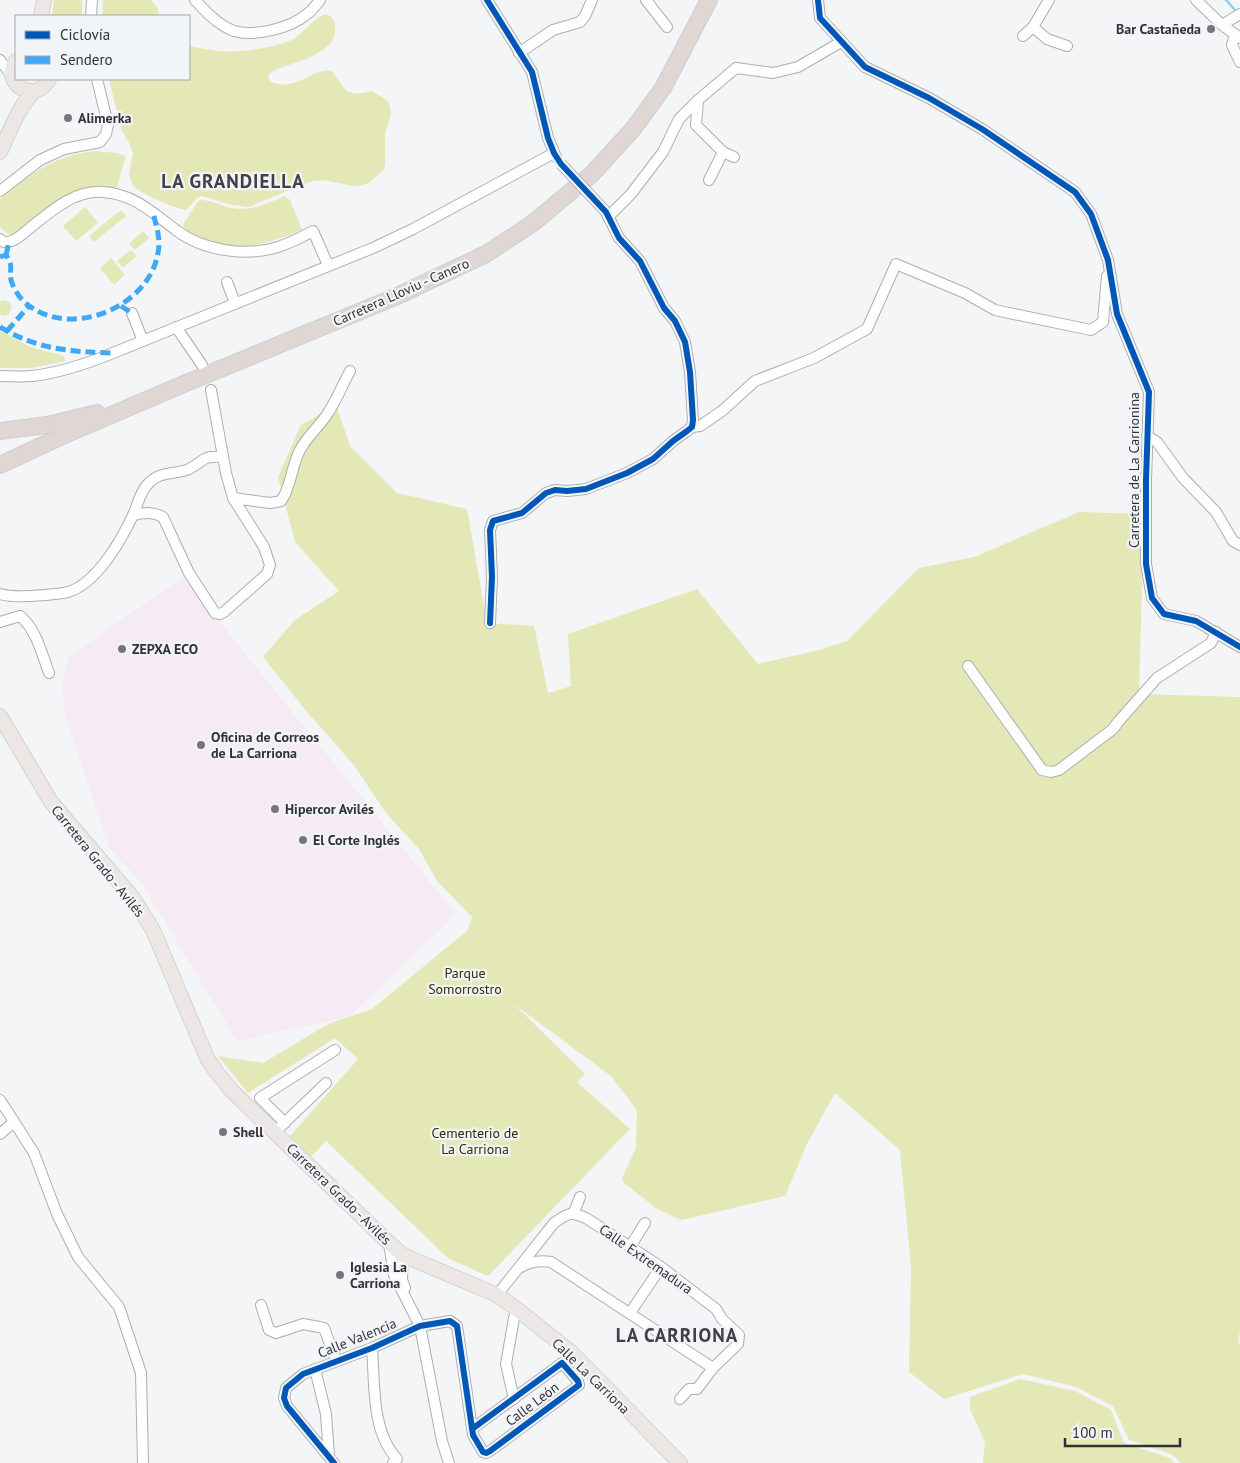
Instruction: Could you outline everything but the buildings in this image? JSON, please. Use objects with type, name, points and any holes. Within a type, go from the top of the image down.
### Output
[{"type":"highway","name":"Carretera Lloviu - Canero","points":[[0,465],[179,386],[395,297],[486,254],[533,223],[592,174],[633,129],[664,88],[709,1]]},
{"type":"highway","points":[[0,431],[47,425],[89,415],[179,386]]},
{"type":"main road","points":[[41,15],[44,0]]},
{"type":"main road","points":[[15,62],[12,70],[19,102],[16,118]]},
{"type":"main road","points":[[0,152],[28,97],[45,85],[48,80]]},
{"type":"main road","points":[[15,81],[28,91],[35,91]]},
{"type":"main road","name":"Carretera Grado - Avilés","points":[[0,716],[51,802],[133,898],[153,930],[198,1038],[217,1073],[232,1091],[280,1128],[388,1243],[403,1255],[497,1295]]},
{"type":"main road","name":"Calle La Carriona","points":[[497,1295],[518,1310],[680,1463]]},
{"type":"street","points":[[91,15],[92,0]]},
{"type":"street","points":[[195,0],[210,17],[234,31],[256,34],[284,27],[307,15],[320,0]]},
{"type":"street","points":[[487,0],[532,72],[548,138],[554,153],[561,164],[607,214],[619,238],[640,261],[664,308],[675,321],[685,342],[693,399],[694,420],[692,427]]},
{"type":"street","points":[[519,53],[552,30],[580,22],[585,16],[592,0]]},
{"type":"street","points":[[646,0],[667,27]]},
{"type":"street","name":"Carretera de La Carrionina","points":[[818,0],[820,18],[865,67],[929,98],[982,128],[1075,192],[1091,214],[1108,260],[1117,314],[1148,392],[1146,564],[1152,598],[1164,614],[1196,621],[1240,647]]},
{"type":"street","points":[[1023,36],[1033,27],[1049,0]]},
{"type":"street","points":[[1196,0],[1222,25],[1237,36],[1232,45],[1240,62]]},
{"type":"street","points":[[1222,25],[1238,16]]},
{"type":"street","points":[[1033,27],[1047,39],[1067,46]]},
{"type":"street","points":[[607,214],[631,194],[662,152],[680,119],[698,100],[736,68],[773,72],[798,67],[841,42]]},
{"type":"street","points":[[0,59],[15,60]]},
{"type":"street","points":[[0,59],[15,81]]},
{"type":"street","points":[[0,191],[40,160],[64,149],[100,142],[106,134],[108,125],[97,80]]},
{"type":"street","points":[[698,100],[696,125],[723,152],[734,156]]},
{"type":"street","points":[[709,180],[723,152]]},
{"type":"street","points":[[0,376],[31,376],[71,369],[373,248],[413,229],[554,153]]},
{"type":"street","points":[[0,239],[4,242],[14,241],[45,215],[70,199],[94,192],[104,192],[119,194],[138,202],[178,232],[198,243],[222,250],[252,251],[277,247],[313,231],[328,265]]},
{"type":"street","points":[[490,623],[492,577],[490,530],[493,521],[522,513],[546,493],[555,490],[586,489],[627,473],[653,458],[692,427],[700,426],[722,411],[755,381],[814,358],[867,329],[896,264],[965,293],[995,310],[1092,330],[1103,322],[1108,260]]},
{"type":"street","points":[[227,282],[235,303]]},
{"type":"street","points":[[132,313],[143,340]]},
{"type":"street","points":[[176,327],[202,365]]},
{"type":"street","points":[[233,498],[270,503],[281,501],[287,494],[294,463],[301,447],[328,414],[350,370]]},
{"type":"street","points":[[134,514],[155,513],[163,517],[189,573],[215,613],[220,614],[224,612],[267,574],[270,565],[264,547],[233,498],[223,457],[211,390]]},
{"type":"street","points":[[1147,436],[1157,442],[1183,478],[1216,512],[1233,541],[1240,545]]},
{"type":"street","points":[[0,594],[17,596],[56,594],[81,586],[100,570],[134,514],[139,497],[148,483],[163,474],[186,470],[194,466],[202,458],[211,456],[223,457]]},
{"type":"street","points":[[0,622],[20,616],[25,620],[49,673]]},
{"type":"street","points":[[968,666],[1042,770],[1051,772],[1059,770],[1113,729],[1157,678],[1211,643],[1216,632]]},
{"type":"street","points":[[326,1083],[280,1128],[260,1098],[336,1050]]},
{"type":"street","points":[[0,1100],[34,1153],[58,1214],[78,1257],[118,1307],[141,1373],[144,1463]]},
{"type":"street","points":[[0,1134],[14,1122]]},
{"type":"street","points":[[497,1295],[554,1222],[565,1214],[574,1212],[580,1197]]},
{"type":"street","name":"Calle Extremadura","points":[[574,1212],[661,1267],[716,1309],[722,1319],[739,1335],[738,1344],[713,1368],[697,1389],[688,1389],[680,1399]]},
{"type":"street","points":[[630,1247],[645,1223]]},
{"type":"street","points":[[388,1243],[394,1275],[415,1314]]},
{"type":"street","points":[[403,1255],[402,1280],[420,1326],[442,1441],[449,1463]]},
{"type":"street","points":[[520,1267],[530,1262],[542,1260],[551,1262],[713,1368]]},
{"type":"street","points":[[630,1313],[661,1267]]},
{"type":"street","points":[[261,1305],[269,1330],[276,1333],[303,1324],[324,1328],[336,1360]]},
{"type":"street","points":[[514,1399],[506,1364],[514,1318],[518,1310]]},
{"type":"street","name":"Calle Valencia","points":[[332,1460],[287,1406],[284,1398],[286,1388],[303,1374],[315,1368],[372,1348],[420,1326],[450,1321],[457,1326],[473,1435],[483,1452]]},
{"type":"street","points":[[372,1348],[379,1427],[389,1450],[398,1462]]},
{"type":"street","name":"Calle León","points":[[472,1429],[567,1358],[578,1381],[578,1385],[486,1453],[483,1452]]},
{"type":"street","points":[[315,1368],[326,1414],[332,1460]]},
{"type":"shaded area","points":[[183,577],[456,914],[350,1016],[237,1041],[141,882],[109,849],[65,715],[62,688],[68,657]]},
{"type":"green space","points":[[54,0],[82,0],[82,15],[52,15]]},
{"type":"green space","points":[[103,0],[151,0],[157,7],[159,15],[102,15]]},
{"type":"green space","points":[[325,14],[334,21],[335,35],[330,43],[323,50],[304,60],[271,72],[268,77],[271,82],[289,84],[319,72],[332,71],[346,91],[356,94],[372,91],[389,103],[391,114],[385,133],[384,169],[369,183],[354,186],[323,180],[313,181],[248,207],[232,205],[202,196],[197,198],[186,210],[149,196],[132,184],[129,174],[133,153],[121,129],[109,80],[190,80],[190,46],[229,51],[272,46],[286,43],[295,38]]},
{"type":"green space","points":[[95,151],[125,156],[117,187],[86,188],[62,197],[12,236],[0,227],[0,199],[11,190],[55,161]]},
{"type":"green space","points":[[284,196],[290,200],[302,230],[276,240],[250,245],[223,245],[210,242],[195,235],[183,225],[198,201],[201,200],[231,208],[245,209],[265,204]]},
{"type":"green space","points":[[85,207],[98,223],[76,241],[63,226]]},
{"type":"green space","points":[[121,210],[126,216],[94,242],[89,236]]},
{"type":"green space","points":[[143,231],[149,238],[135,250],[129,244]]},
{"type":"green space","points":[[131,250],[137,256],[123,268],[117,261]]},
{"type":"green space","points":[[111,258],[125,275],[114,285],[100,268]]},
{"type":"green space","points":[[5,300],[12,307],[9,314],[5,316],[0,314],[0,302]]},
{"type":"green space","points":[[0,331],[31,347],[64,356],[65,361],[32,368],[0,368]]},
{"type":"green space","points":[[336,405],[350,446],[397,493],[467,509],[487,623],[534,626],[548,693],[571,686],[568,634],[697,589],[758,664],[819,650],[847,641],[919,568],[974,557],[1079,512],[1144,514],[1139,694],[1240,697],[1240,1331],[1238,1343],[1240,1344],[1240,1463],[1181,1463],[1173,1455],[1129,1440],[1113,1406],[1076,1387],[1023,1374],[944,1399],[909,1372],[911,1267],[900,1150],[835,1093],[806,1146],[785,1196],[681,1220],[657,1209],[623,1182],[622,1178],[636,1148],[637,1110],[611,1076],[514,1004],[585,1074],[577,1082],[630,1129],[488,1276],[449,1259],[326,1141],[310,1158],[290,1136],[358,1059],[335,1038],[248,1093],[218,1056],[263,1063],[330,1023],[372,1009],[468,930],[472,917],[437,881],[419,849],[386,813],[354,765],[307,712],[263,657],[295,620],[339,591],[295,542],[278,477],[301,425]]},
{"type":"green space","points":[[1020,1379],[1075,1391],[1111,1410],[1124,1443],[1170,1458],[1174,1463],[983,1463],[985,1442],[970,1409],[970,1397]]},
{"type":"waterway","points":[[1226,0],[1237,12]]},
{"type":"marked path","points":[[0,257],[6,255],[11,265],[11,280],[20,297],[28,305],[46,315],[66,319],[86,318],[106,312],[125,302],[140,289],[152,272],[158,253],[159,242],[153,212]]},
{"type":"marked path","points":[[6,255],[9,242]]},
{"type":"marked path","points":[[7,331],[29,306]]},
{"type":"marked path","points":[[121,306],[132,313]]},
{"type":"marked path","points":[[0,327],[40,345],[83,352],[113,353]]},
{"type":"cycle path","points":[[487,0],[532,72],[548,138],[554,153],[561,164],[606,212],[619,238],[640,261],[664,308],[675,321],[685,342],[690,372],[693,420],[692,427],[653,459],[627,473],[586,489],[555,490],[546,493],[522,513],[493,521],[490,530],[492,577],[490,623]]},
{"type":"cycle path","points":[[818,0],[820,18],[865,67],[929,98],[982,129],[1075,192],[1091,214],[1108,260],[1117,314],[1149,392],[1146,564],[1152,598],[1164,614],[1196,621],[1240,647]]},
{"type":"cycle path","points":[[334,1463],[287,1406],[284,1398],[286,1388],[303,1374],[372,1348],[420,1326],[450,1321],[457,1326],[473,1435],[483,1452],[490,1451],[579,1385],[578,1381],[562,1363],[472,1429]]},
{"type":"place","name":"Bar Castañeda","points":[[1211,29]]},
{"type":"place","name":"Alimerka","points":[[68,118]]},
{"type":"place","name":"ZEPXA ECO","points":[[122,649]]},
{"type":"place","name":"Oficina de Correos de La Carriona","points":[[201,745]]},
{"type":"place","name":"Hipercor Avilés","points":[[275,809]]},
{"type":"place","name":"El Corte Inglés","points":[[303,840]]},
{"type":"place","name":"Shell","points":[[223,1132]]},
{"type":"place","name":"Iglesia La Carriona","points":[[340,1275]]},
{"type":"district","name":"LA GRANDIELLA","points":[[233,181]]},
{"type":"district","name":"LA CARRIONA","points":[[677,1335]]},
{"type":"park label","name":"Parque Somorrostro","points":[[465,982]]},
{"type":"park label","name":"Cementerio de La Carriona","points":[[475,1142]]}]
